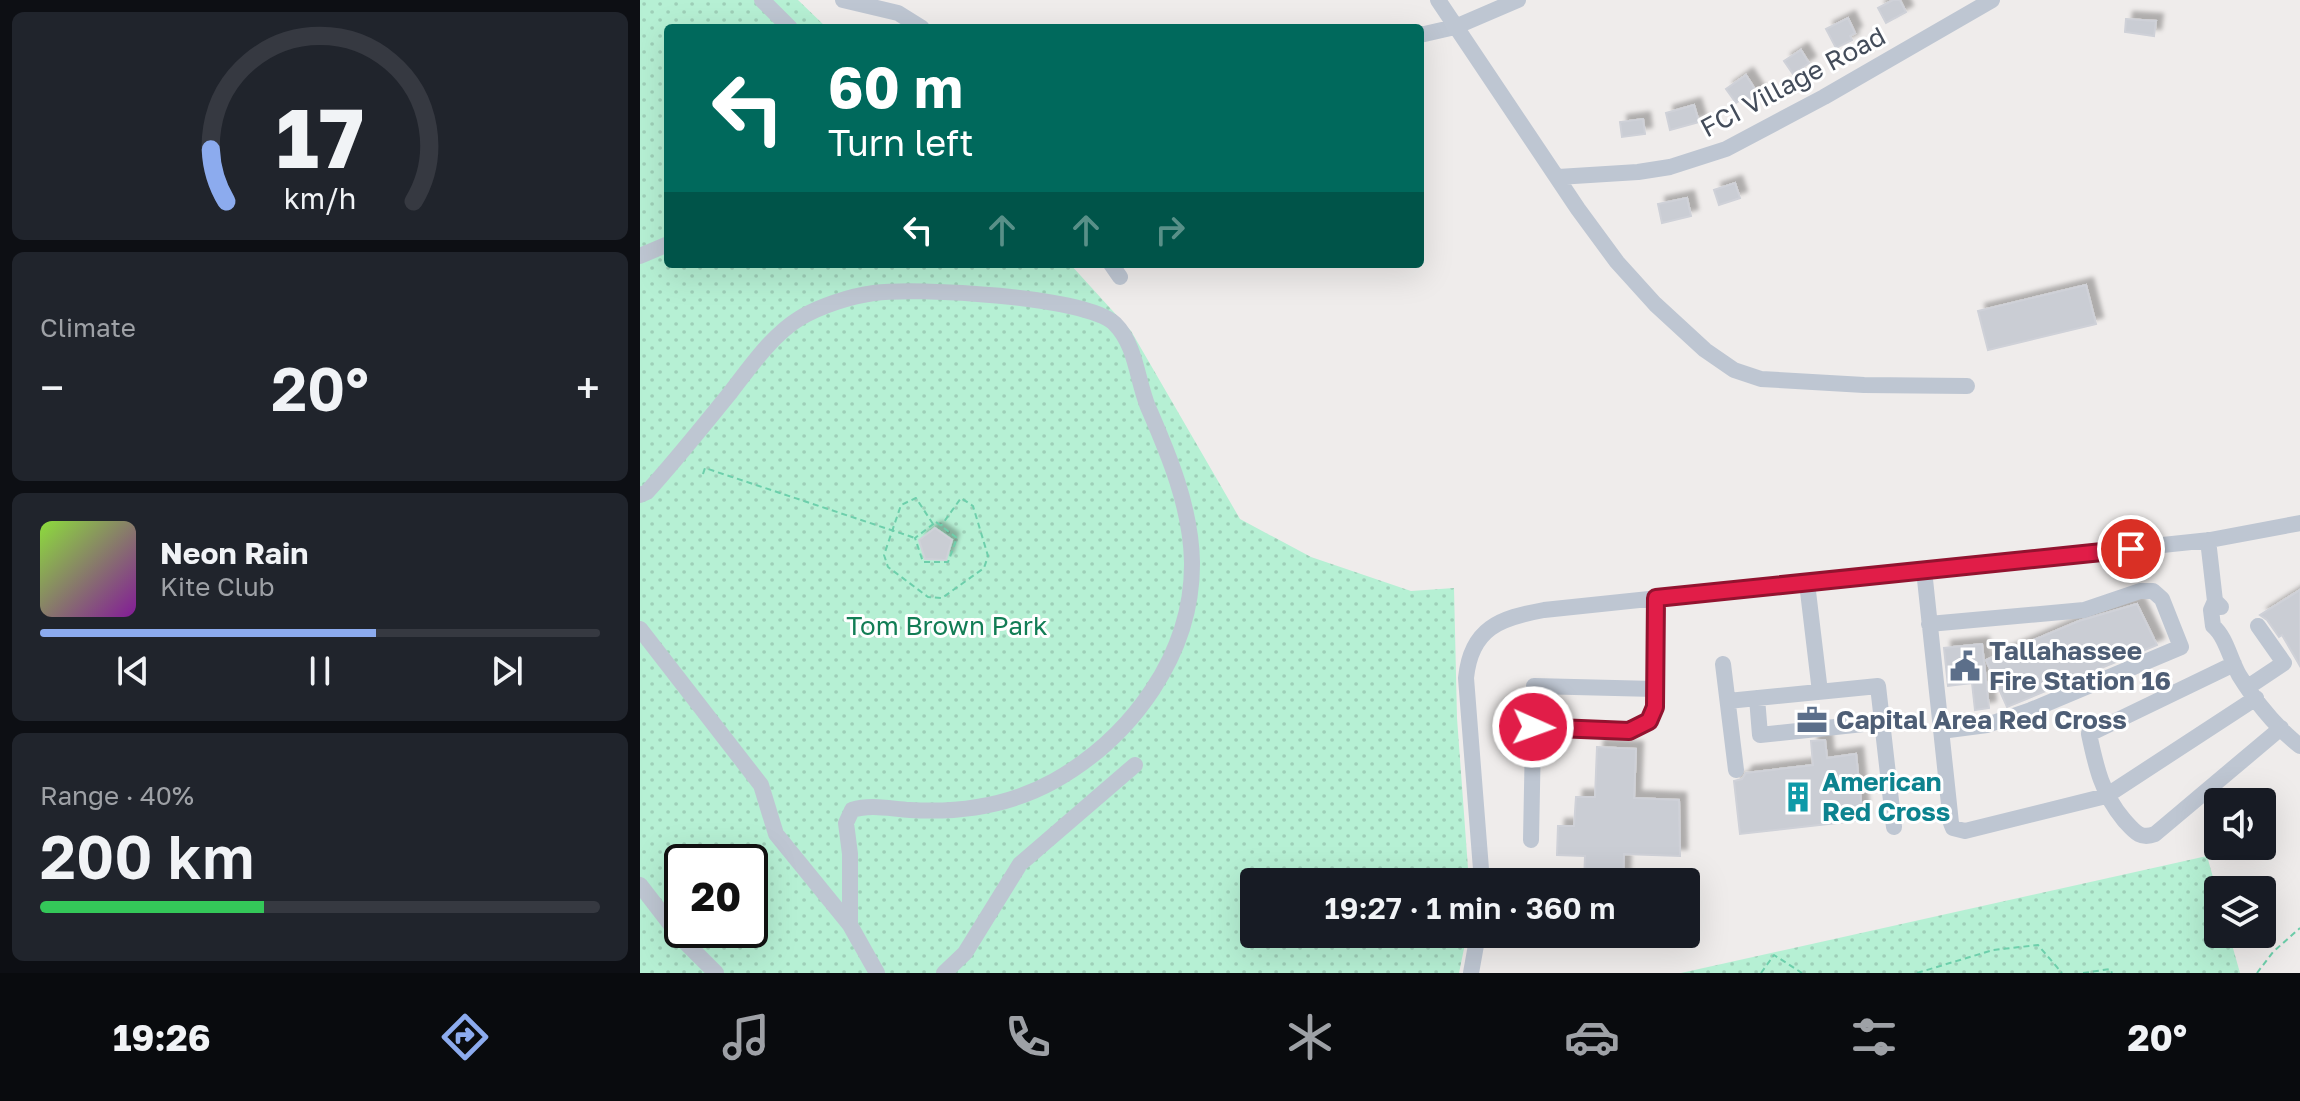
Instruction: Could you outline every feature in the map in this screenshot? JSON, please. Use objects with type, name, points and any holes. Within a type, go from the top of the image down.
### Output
[{"type":"street","points":[[762,0],[786,24]]},
{"type":"street","points":[[843,0],[898,13],[916,24]]},
{"type":"street","points":[[1438,0],[1617,262],[1655,304],[1705,350],[1734,370],[1761,379],[1864,385],[1967,386]]},
{"type":"street","points":[[1424,34],[1455,27],[1518,0]]},
{"type":"street","name":"FCI Village Road","points":[[1558,177],[1665,168],[1726,149],[1992,0]]},
{"type":"street","points":[[640,256],[664,246]]},
{"type":"street","points":[[640,495],[647,492],[783,332],[814,310],[871,293],[904,290],[1042,301],[1093,312],[1112,321],[1129,345],[1145,400],[1176,478],[1191,545],[1190,588],[1183,624],[1173,651],[1144,702],[1122,730],[1083,762],[1044,786],[1003,802],[965,810],[883,807],[852,810],[846,823],[850,854],[850,925]]},
{"type":"street","points":[[1481,868],[1466,678],[1472,649],[1501,620],[1516,615],[1656,598],[2208,540],[2300,523]]},
{"type":"street","points":[[2208,540],[2215,601],[2221,607],[2223,619],[2221,632],[2234,664],[2252,693],[2300,746]]},
{"type":"street","points":[[1924,570],[1951,823],[1958,830],[1965,831],[2106,796],[2252,693],[2284,663],[2258,626]]},
{"type":"street","points":[[1807,583],[1820,692]]},
{"type":"street","points":[[1929,624],[2084,610],[2140,591],[2153,591],[2162,599],[2181,647],[2017,715],[1987,725],[1941,731]]},
{"type":"street","points":[[1533,727],[1629,731],[1649,721],[1655,707],[1656,598]]},
{"type":"street","points":[[640,629],[761,785],[776,834],[850,925],[877,973]]},
{"type":"street","points":[[1723,664],[1736,770]]},
{"type":"street","points":[[2234,664],[2089,734],[2097,774],[2106,796],[2135,833],[2143,837],[2155,834],[2281,728]]},
{"type":"street","points":[[1531,840],[1534,686],[1655,689]]},
{"type":"street","points":[[1728,701],[1878,686],[1894,827]]},
{"type":"street","points":[[1757,698],[1760,735],[1882,722]]},
{"type":"street","points":[[944,973],[965,953],[1020,864],[1135,765]]},
{"type":"street","points":[[640,885],[681,938],[716,973]]},
{"type":"street","points":[[1471,973],[1476,948]]},
{"type":"path","points":[[703,474],[705,468],[915,538]]},
{"type":"path","points":[[933,524],[916,498],[901,505],[884,555],[888,567],[928,597],[942,598],[984,568],[988,556],[973,506],[961,498],[941,526]]},
{"type":"path","points":[[936,522],[957,538],[948,562],[923,562],[915,538],[936,522]]},
{"type":"path","points":[[2257,973],[2273,952],[2300,928]]},
{"type":"path","points":[[1917,973],[1993,950],[2038,945],[2062,973]]},
{"type":"path","points":[[1761,973],[1774,955],[1802,973]]},
{"type":"path","points":[[2083,973],[2110,969],[2112,973]]},
{"type":"green space","name":"Tom Brown Park","points":[[640,0],[798,0],[823,24],[664,24],[664,268],[1074,268],[1131,331],[1240,519],[1311,557],[1411,591],[1454,588],[1457,718],[1468,868],[1240,868],[1240,948],[1464,948],[1459,973],[640,973]]},
{"type":"green space","points":[[2204,857],[2204,860],[2208,860],[2213,876],[2204,876],[2204,948],[2233,948],[2240,973],[1681,973]]},
{"type":"building","points":[[1900,0],[1906,12],[1886,23],[1878,8]]},
{"type":"building","points":[[1848,18],[1855,33],[1850,36],[1852,40],[1836,48],[1826,29]]},
{"type":"building","points":[[2126,19],[2156,21],[2154,36],[2125,32]]},
{"type":"building","points":[[1801,50],[1809,63],[1793,74],[1784,61]]},
{"type":"building","points":[[1746,75],[1758,94],[1745,103],[1742,99],[1736,103],[1726,89]]},
{"type":"building","points":[[1694,105],[1699,122],[1670,130],[1666,113]]},
{"type":"building","points":[[1643,119],[1645,134],[1622,137],[1620,122]]},
{"type":"building","points":[[1735,183],[1740,198],[1719,205],[1714,190]]},
{"type":"building","points":[[1687,198],[1691,216],[1662,223],[1658,204]]},
{"type":"building","points":[[2086,285],[2096,324],[1988,350],[1978,311]]},
{"type":"building","points":[[935,528],[952,540],[946,560],[925,559],[919,540]]},
{"type":"building","points":[[2300,590],[2300,666],[2282,635],[2279,637],[2260,615]]},
{"type":"building","points":[[2137,604],[2157,645],[2007,707],[1986,660],[2079,621]]},
{"type":"building","name":"Tallahassee Fire Station 16","points":[[1982,644],[1989,708],[1975,710],[1972,683],[1948,686],[1944,648]]},
{"type":"building","name":"American Red Cross","points":[[1825,740],[1827,758],[1856,754],[1863,820],[1740,834],[1734,781],[1742,779],[1746,773],[1813,765],[1811,741]]},
{"type":"building","points":[[1597,747],[1636,749],[1634,798],[1679,800],[1680,856],[1624,854],[1624,868],[1585,868],[1585,856],[1557,855],[1558,826],[1574,826],[1576,797],[1595,797]]},
{"type":"place","name":"Tallahassee Fire Station 16","points":[[1965,666]]},
{"type":"place","name":"Capital Area Red Cross","points":[[1812,720]]},
{"type":"place","name":"American Red Cross","points":[[1798,797]]},
{"type":"route","points":[[1533,727],[1629,731],[1649,721],[1655,707],[1656,598],[2131,549]]}]
